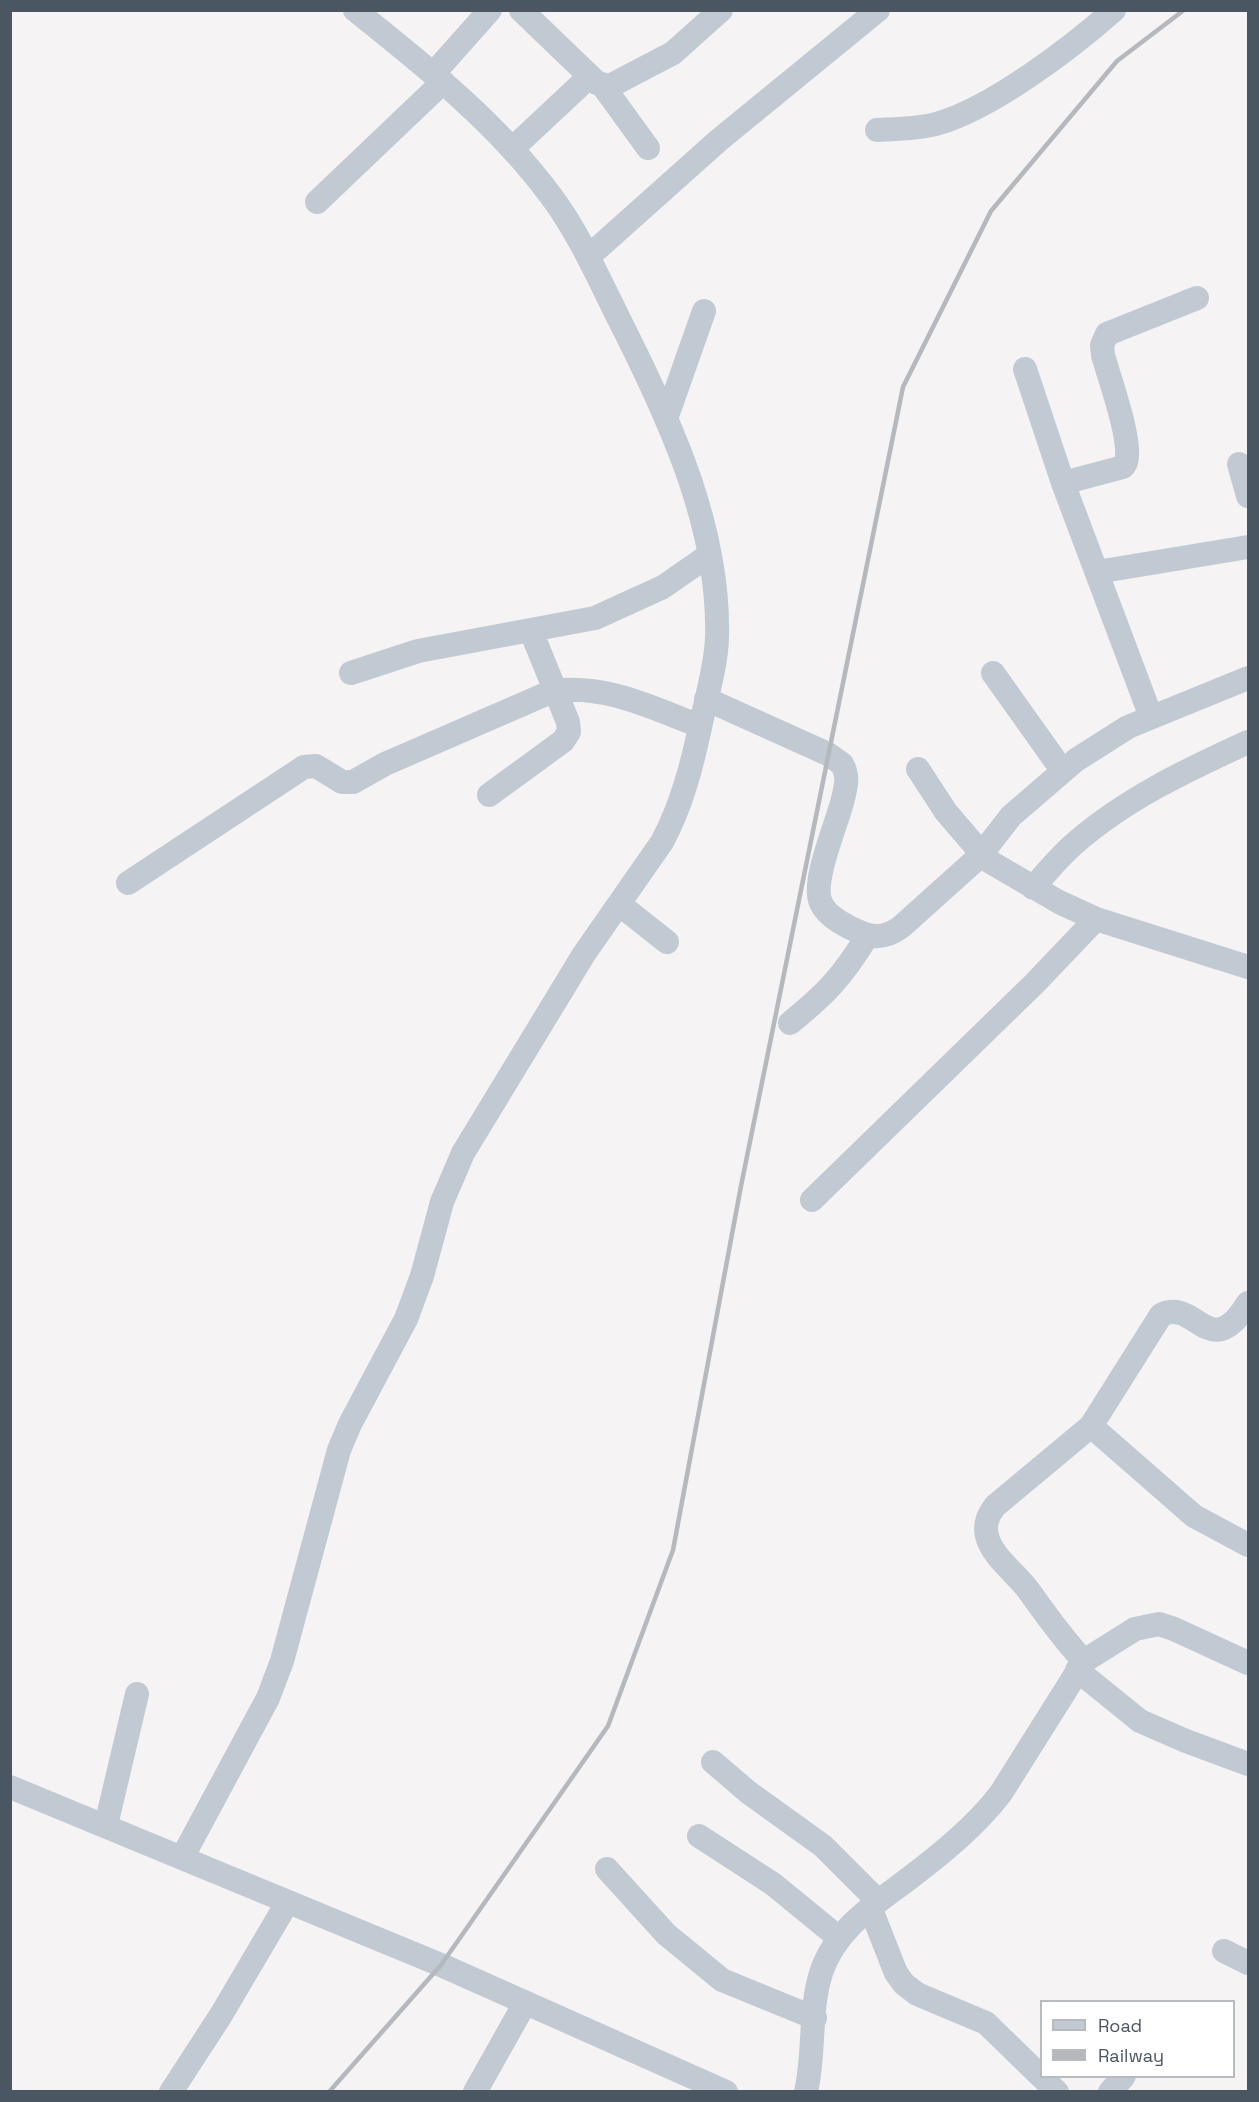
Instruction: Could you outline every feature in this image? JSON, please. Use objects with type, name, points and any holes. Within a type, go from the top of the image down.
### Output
[{"type":"street","points":[[182,1858],[268,1698],[289,1640],[339,1450],[350,1424],[406,1319],[422,1276],[442,1202],[463,1153],[584,954],[671,825],[688,778],[717,640],[709,555],[699,511],[667,416],[588,257],[552,197],[512,149],[438,78],[355,10]]},
{"type":"street","points":[[316,202],[438,78],[490,10]]},
{"type":"street","points":[[521,10],[597,81],[648,148]]},
{"type":"street","points":[[512,149],[597,81],[618,83],[673,53],[721,10]]},
{"type":"street","points":[[588,257],[719,140],[878,10]]},
{"type":"street","points":[[877,130],[936,124],[960,115],[1036,70],[1079,40],[1114,10]]},
{"type":"street","points":[[1063,483],[1123,467],[1128,462],[1129,453],[1123,425],[1103,355],[1102,345],[1107,334],[1197,298]]},
{"type":"street","points":[[667,416],[704,311]]},
{"type":"street","points":[[1024,369],[1063,483],[1151,717]]},
{"type":"street","points":[[1239,464],[1248,496]]},
{"type":"street","points":[[1097,572],[1248,548]]},
{"type":"street","points":[[351,673],[418,651],[595,618],[613,612],[663,587],[709,555]]},
{"type":"street","points":[[489,795],[567,737],[568,722],[553,691],[531,631]]},
{"type":"street","points":[[993,674],[1062,770]]},
{"type":"street","points":[[706,699],[828,754],[842,764],[846,783],[820,878],[819,896],[825,909],[850,928],[868,935],[886,936],[894,932],[981,855],[1011,816],[1062,770],[1128,727],[1248,678]]},
{"type":"street","points":[[128,883],[304,767],[316,765],[342,782],[353,782],[385,764],[553,691],[574,688],[610,693],[700,726]]},
{"type":"street","points":[[1033,888],[1073,844],[1125,807],[1181,773],[1248,742]]},
{"type":"street","points":[[918,769],[946,812],[981,855],[1033,888],[1096,919],[1248,966]]},
{"type":"street","points":[[619,904],[667,942]]},
{"type":"street","points":[[812,1200],[1028,990],[1096,919]]},
{"type":"street","points":[[790,1023],[827,993],[849,966],[868,935]]},
{"type":"street","points":[[1248,1302],[1233,1324],[1221,1329],[1206,1327],[1176,1312],[1161,1315],[1091,1426],[995,1506],[988,1516],[986,1525],[992,1548],[1025,1585],[1081,1666],[1140,1720],[1185,1741],[1248,1764]]},
{"type":"street","points":[[1091,1426],[1194,1516],[1248,1545]]},
{"type":"street","points":[[806,2091],[811,2071],[821,1974],[831,1950],[839,1938],[874,1904],[908,1879],[987,1811],[1001,1793],[1081,1666],[1135,1629],[1159,1624],[1198,1639],[1248,1663]]},
{"type":"street","points":[[106,1825],[137,1694]]},
{"type":"street","points":[[713,1762],[748,1792],[823,1846],[874,1904],[896,1973],[904,1984],[917,1994],[986,2024],[1040,2075]]},
{"type":"street","points":[[10,1787],[441,1965],[726,2091]]},
{"type":"street","points":[[699,1836],[773,1884],[839,1938]]},
{"type":"street","points":[[607,1869],[666,1934],[722,1980],[815,2018]]},
{"type":"street","points":[[171,2091],[221,2015],[287,1903]]},
{"type":"street","points":[[1224,1951],[1248,1963]]},
{"type":"street","points":[[475,2091],[525,2003]]},
{"type":"street","points":[[1043,2078],[1057,2091]]},
{"type":"street","points":[[1110,2091],[1122,2078]]},
{"type":"railway","points":[[329,2092],[441,1965],[608,1726],[673,1550],[741,1186],[903,387],[991,211],[1117,61],[1184,10]]}]
